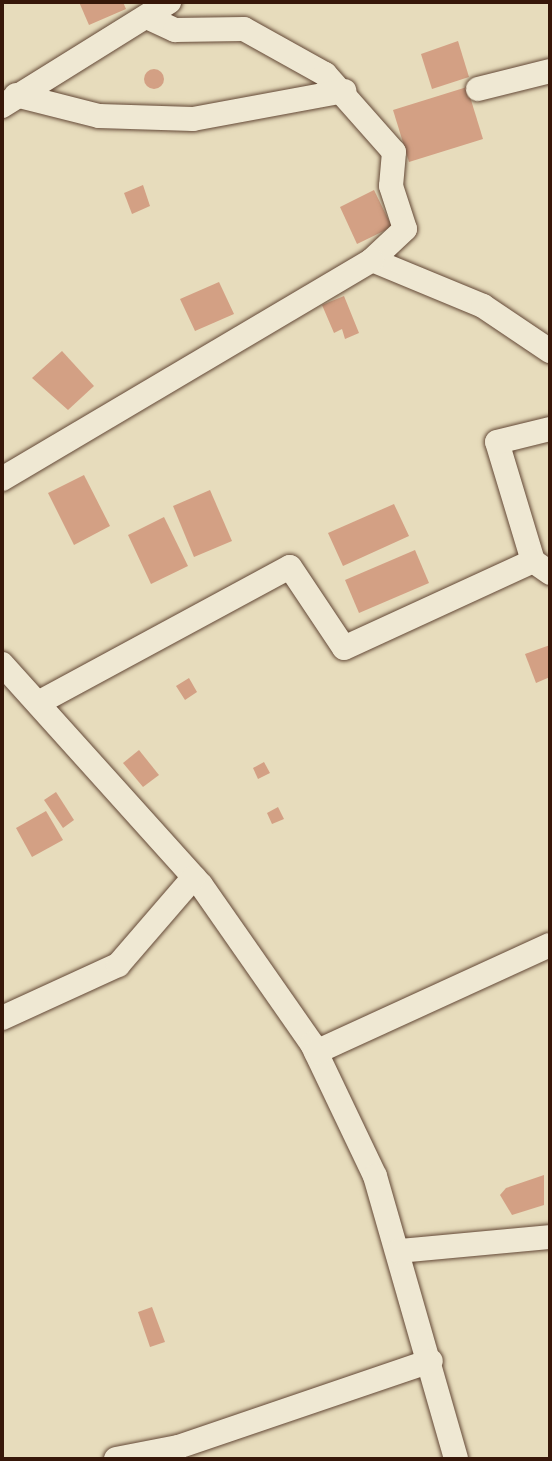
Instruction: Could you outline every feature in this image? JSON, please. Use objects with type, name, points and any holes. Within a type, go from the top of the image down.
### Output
[{"type":"street","points":[[9,100],[169,2]]},
{"type":"street","points":[[2,479],[372,260],[405,229],[391,186],[394,152],[344,92],[291,52],[244,29],[175,30],[147,17]]},
{"type":"street","points":[[478,89],[550,71]]},
{"type":"street","points":[[9,100],[99,116],[193,119],[344,92]]},
{"type":"street","points":[[372,260],[483,306],[550,351]]},
{"type":"street","points":[[38,702],[290,567],[344,648],[542,567],[497,442],[550,429]]},
{"type":"street","points":[[2,664],[194,877],[316,1052],[375,1176],[431,1361],[456,1459]]},
{"type":"street","points":[[2,1018],[118,965],[194,877]]},
{"type":"street","points":[[316,1052],[550,945]]},
{"type":"street","points":[[399,1251],[550,1237]]},
{"type":"street","points":[[116,1459],[178,1447],[431,1361]]},
{"type":"building","points":[[79,2],[123,2],[126,9],[89,25]]},
{"type":"building","points":[[458,41],[469,77],[432,89],[421,54]]},
{"type":"building","points":[[154,69],[161,72],[164,79],[161,86],[154,89],[147,86],[144,79],[147,72]]},
{"type":"building","points":[[467,87],[483,139],[409,162],[393,110]]},
{"type":"building","points":[[143,185],[150,206],[132,214],[124,193]]},
{"type":"building","points":[[374,190],[392,227],[357,244],[340,207]]},
{"type":"building","points":[[219,282],[234,314],[195,331],[180,299]]},
{"type":"building","points":[[344,296],[359,333],[345,339],[342,329],[334,333],[322,305]]},
{"type":"building","points":[[62,351],[94,386],[68,410],[32,378]]},
{"type":"building","points":[[84,475],[110,526],[74,545],[48,493]]},
{"type":"building","points":[[210,490],[232,541],[194,557],[173,506]]},
{"type":"building","points":[[394,504],[409,536],[343,566],[328,533]]},
{"type":"building","points":[[164,517],[188,566],[151,584],[128,535]]},
{"type":"building","points":[[415,550],[429,583],[359,613],[345,580]]},
{"type":"building","points":[[550,645],[550,677],[536,683],[525,654]]},
{"type":"building","points":[[189,678],[197,692],[185,700],[176,686]]},
{"type":"building","points":[[139,750],[159,775],[143,787],[123,763]]},
{"type":"building","points":[[264,762],[270,773],[258,779],[253,768]]},
{"type":"building","points":[[56,792],[74,820],[63,828],[44,800]]},
{"type":"building","points":[[278,807],[284,819],[272,824],[267,813]]},
{"type":"building","points":[[46,811],[63,840],[32,857],[16,828]]},
{"type":"building","points":[[544,1175],[544,1205],[512,1215],[500,1195],[506,1188]]},
{"type":"building","points":[[152,1307],[165,1342],[150,1347],[138,1312]]}]
